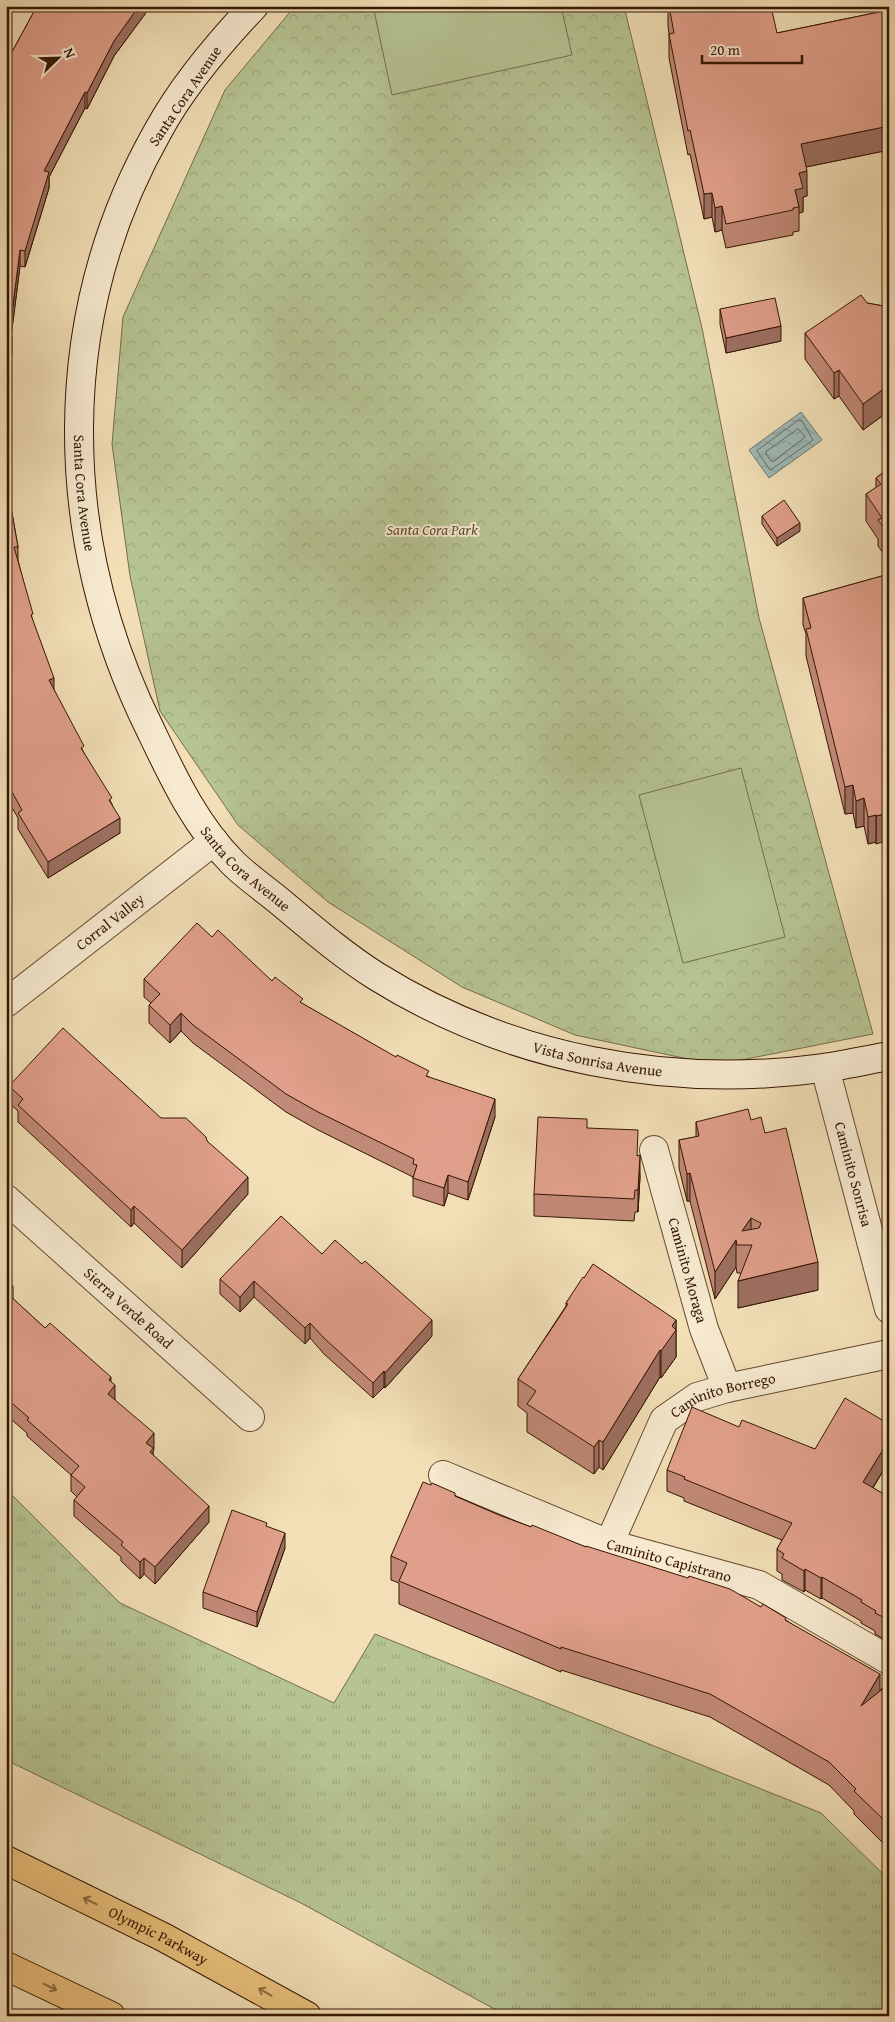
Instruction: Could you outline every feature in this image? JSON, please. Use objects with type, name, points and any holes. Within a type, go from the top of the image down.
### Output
[{"type":"main road","name":"Olympic Parkway","points":[[6,1860],[162,1937],[307,2016]]},
{"type":"main road","points":[[6,1966],[111,2016]]},
{"type":"street","name":"Santa Cora Avenue","points":[[254,6],[224,38],[191,81],[159,128],[138,168],[118,217],[101,268],[88,324],[78,428],[79,482],[96,587],[115,651],[136,702],[184,799],[214,841],[235,865],[331,944]]},
{"type":"street","name":"Corral Valley","points":[[6,1003],[214,841]]},
{"type":"street","name":"Vista Sonrisa Avenue","points":[[331,944],[376,976],[431,1006],[472,1025],[523,1044],[576,1058],[625,1067],[675,1073],[726,1074],[824,1068],[889,1056]]},
{"type":"street","name":"Caminito Sonrisa","points":[[824,1068],[889,1310]]},
{"type":"street","name":"Caminito Moraga","points":[[654,1150],[704,1329],[727,1388]]},
{"type":"street","name":"Sierra Verde Road","points":[[6,1199],[250,1417]]},
{"type":"street","name":"Caminito Borrego","points":[[609,1544],[664,1420],[697,1398],[727,1388],[889,1354]]},
{"type":"street","name":"Caminito Capistrano","points":[[443,1475],[609,1544],[759,1585],[889,1660]]},
{"type":"green space","name":"Santa Cora Park","points":[[295,6],[624,6],[702,328],[759,618],[873,1034],[716,1065],[575,1035],[462,987],[328,902],[238,825],[160,711],[130,576],[112,444],[123,317],[225,90]]},
{"type":"green space","points":[[373,6],[561,6],[572,55],[392,95]]},
{"type":"green space","points":[[741,768],[785,937],[683,963],[639,795]]},
{"type":"green space","points":[[6,1489],[120,1603],[334,1703],[375,1634],[821,1813],[889,1880],[889,2016],[507,2016],[301,1903],[6,1760]]},
{"type":"water","points":[[801,412],[822,440],[769,478],[749,450]]},
{"type":"building","points":[[37,6],[139,6],[114,41],[44,171],[49,172],[25,251],[20,250],[9,336],[12,337],[6,388],[6,63]]},
{"type":"building","points":[[669,6],[765,6],[766,12],[772,11],[777,33],[889,10],[889,126],[801,144],[807,171],[799,173],[803,188],[795,190],[799,207],[793,208],[793,210],[726,224],[722,206],[715,208],[712,193],[704,194],[690,130],[688,131],[669,34],[674,33]]},
{"type":"building","points":[[861,295],[867,303],[889,307],[889,385],[863,404],[839,370],[834,373],[805,333]]},
{"type":"building","points":[[775,298],[781,326],[726,338],[720,309]]},
{"type":"building","points":[[6,416],[9,496],[18,547],[14,547],[33,614],[31,615],[54,678],[49,680],[84,746],[81,748],[112,798],[109,800],[120,818],[48,862],[18,813],[22,810],[6,781]]},
{"type":"building","points":[[889,461],[889,534],[878,520],[882,518],[866,494],[881,484],[876,478],[888,469],[885,464]]},
{"type":"building","points":[[784,500],[800,523],[777,538],[762,516]]},
{"type":"building","points":[[889,574],[889,813],[868,817],[864,798],[856,801],[853,785],[845,787],[806,629],[811,628],[803,598]]},
{"type":"building","points":[[197,923],[212,937],[218,930],[272,981],[275,977],[303,999],[300,1002],[396,1057],[397,1055],[429,1071],[426,1076],[495,1099],[468,1182],[448,1175],[444,1188],[413,1178],[417,1165],[413,1164],[414,1159],[318,1112],[286,1094],[193,1025],[181,1013],[170,1025],[149,1005],[160,994],[144,979]]},
{"type":"building","points":[[63,1028],[161,1118],[186,1118],[206,1137],[207,1141],[248,1177],[182,1250],[134,1206],[131,1210],[18,1105],[23,1099],[9,1086]]},
{"type":"building","points":[[748,1109],[751,1120],[761,1117],[765,1133],[786,1128],[818,1262],[738,1281],[752,1245],[737,1245],[736,1240],[715,1272],[690,1173],[687,1174],[679,1140],[699,1136],[696,1122]],"holes":[[[751,1218],[761,1223],[759,1228],[742,1231]]]},
{"type":"building","points":[[538,1117],[587,1119],[587,1128],[638,1130],[637,1156],[640,1155],[638,1190],[635,1190],[634,1199],[534,1194]]},
{"type":"building","points":[[281,1216],[322,1254],[335,1240],[362,1264],[365,1261],[432,1320],[385,1373],[384,1371],[373,1383],[310,1323],[305,1328],[254,1281],[240,1297],[220,1279]]},
{"type":"building","points":[[593,1264],[676,1320],[672,1326],[676,1330],[660,1350],[603,1442],[599,1440],[594,1447],[527,1404],[536,1391],[518,1379]]},
{"type":"building","points":[[6,1279],[13,1286],[7,1293],[45,1328],[50,1323],[111,1377],[109,1380],[115,1385],[108,1394],[154,1433],[146,1443],[153,1448],[150,1452],[209,1506],[155,1567],[144,1558],[140,1562],[121,1545],[123,1542],[74,1500],[85,1487],[71,1475],[79,1466],[27,1420],[29,1418],[6,1398]]},
{"type":"building","points":[[845,1398],[889,1424],[889,1440],[863,1482],[889,1497],[889,1620],[875,1613],[876,1611],[861,1602],[862,1600],[822,1577],[805,1569],[804,1571],[782,1558],[784,1554],[777,1549],[792,1523],[684,1479],[685,1477],[667,1470],[692,1407],[739,1427],[742,1420],[815,1449]]},
{"type":"building","points":[[423,1482],[431,1485],[432,1483],[455,1493],[455,1496],[499,1515],[531,1527],[532,1525],[586,1547],[730,1589],[761,1607],[763,1604],[786,1618],[785,1620],[880,1674],[861,1706],[889,1684],[889,1825],[854,1791],[856,1789],[829,1762],[710,1694],[561,1647],[561,1649],[399,1581],[407,1563],[391,1556]]},
{"type":"building","points":[[232,1510],[267,1523],[266,1526],[285,1533],[257,1612],[203,1592]]}]
